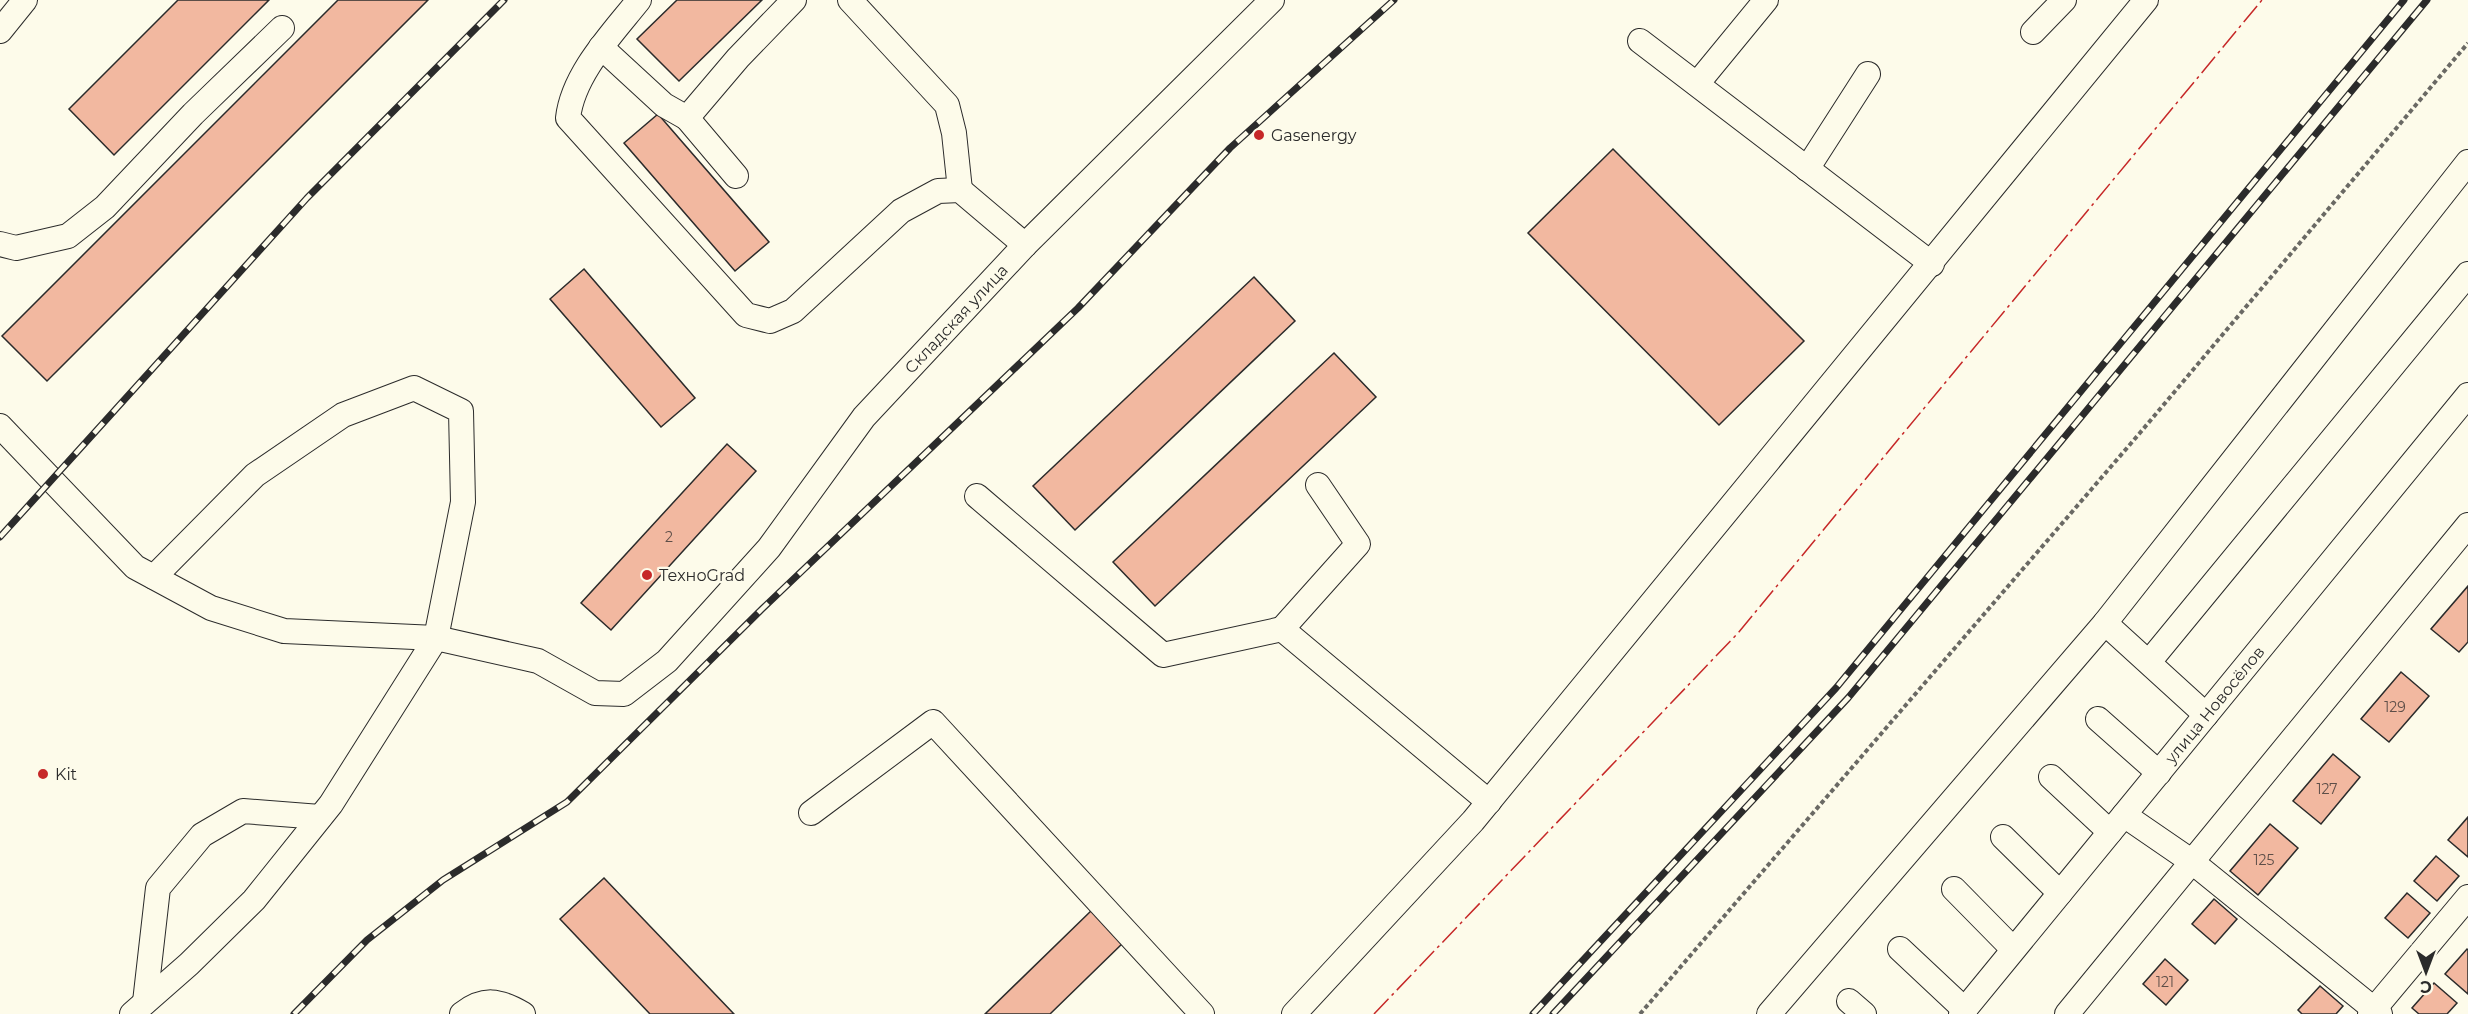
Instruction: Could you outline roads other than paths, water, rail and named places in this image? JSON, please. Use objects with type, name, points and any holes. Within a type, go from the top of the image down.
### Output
[{"type":"street","points":[[0,31],[25,0]]},
{"type":"street","points":[[639,0],[601,47],[570,100],[568,118],[746,315],[770,321],[793,311],[901,211],[938,191],[960,190],[1025,245]]},
{"type":"street","points":[[687,118],[738,58],[794,0]]},
{"type":"street","points":[[850,0],[947,105],[954,133],[960,190]]},
{"type":"street","name":"Складская улица","points":[[0,426],[135,567],[211,608],[284,631],[436,638],[538,660],[595,693],[624,694],[667,661],[769,548],[864,417],[1025,245],[1272,0]]},
{"type":"street","points":[[1696,84],[1766,0]]},
{"type":"street","points":[[2033,32],[2064,0]]},
{"type":"street","points":[[1294,1014],[1489,802],[2146,0]]},
{"type":"street","points":[[0,244],[16,248],[68,236],[105,207],[193,114],[282,28]]},
{"type":"street","points":[[1640,41],[1932,264]]},
{"type":"street","points":[[601,47],[664,105],[687,118],[736,176]]},
{"type":"street","points":[[1807,169],[1868,74]]},
{"type":"street","points":[[1769,1014],[2105,622],[2468,162]]},
{"type":"street","points":[[2149,662],[2468,274]]},
{"type":"street","points":[[139,1008],[254,900],[320,817],[436,638],[463,502],[461,411],[414,388],[343,415],[255,475],[154,577]]},
{"type":"street","name":"улица Новосёлов","points":[[1963,1012],[2468,395]]},
{"type":"street","points":[[977,496],[1163,655],[1282,629],[1358,544],[1318,485]]},
{"type":"street","points":[[2067,1014],[2468,525]]},
{"type":"street","points":[[2105,622],[2206,715]]},
{"type":"street","points":[[1282,629],[1489,802]]},
{"type":"street","points":[[2098,718],[2159,773]]},
{"type":"street","points":[[811,813],[933,722],[1202,1014]]},
{"type":"street","points":[[2051,777],[2117,823],[2191,861],[2375,1012],[2468,897]]},
{"type":"street","points":[[139,1008],[159,888],[202,835],[243,811],[320,817]]},
{"type":"street","points":[[2003,837],[2060,893]]},
{"type":"street","points":[[1954,890],[2013,949]]},
{"type":"street","points":[[1900,949],[1963,1012]]},
{"type":"street","points":[[462,1014],[477,1003],[507,1004],[523,1014]]},
{"type":"railway","points":[[0,537],[307,198],[504,0]]},
{"type":"railway","points":[[294,1014],[367,940],[443,880],[567,802],[762,609],[1078,308],[1230,148],[1394,0]]},
{"type":"railway","points":[[1533,1014],[1836,688],[2404,0]]},
{"type":"railway","points":[[1553,1014],[1848,698],[2427,0]]},
{"type":"place","name":"Gasenergy","points":[[1259,135]]},
{"type":"place","name":"ТехноGrad","points":[[647,575]]},
{"type":"place","name":"Kit","points":[[43,774]]}]
